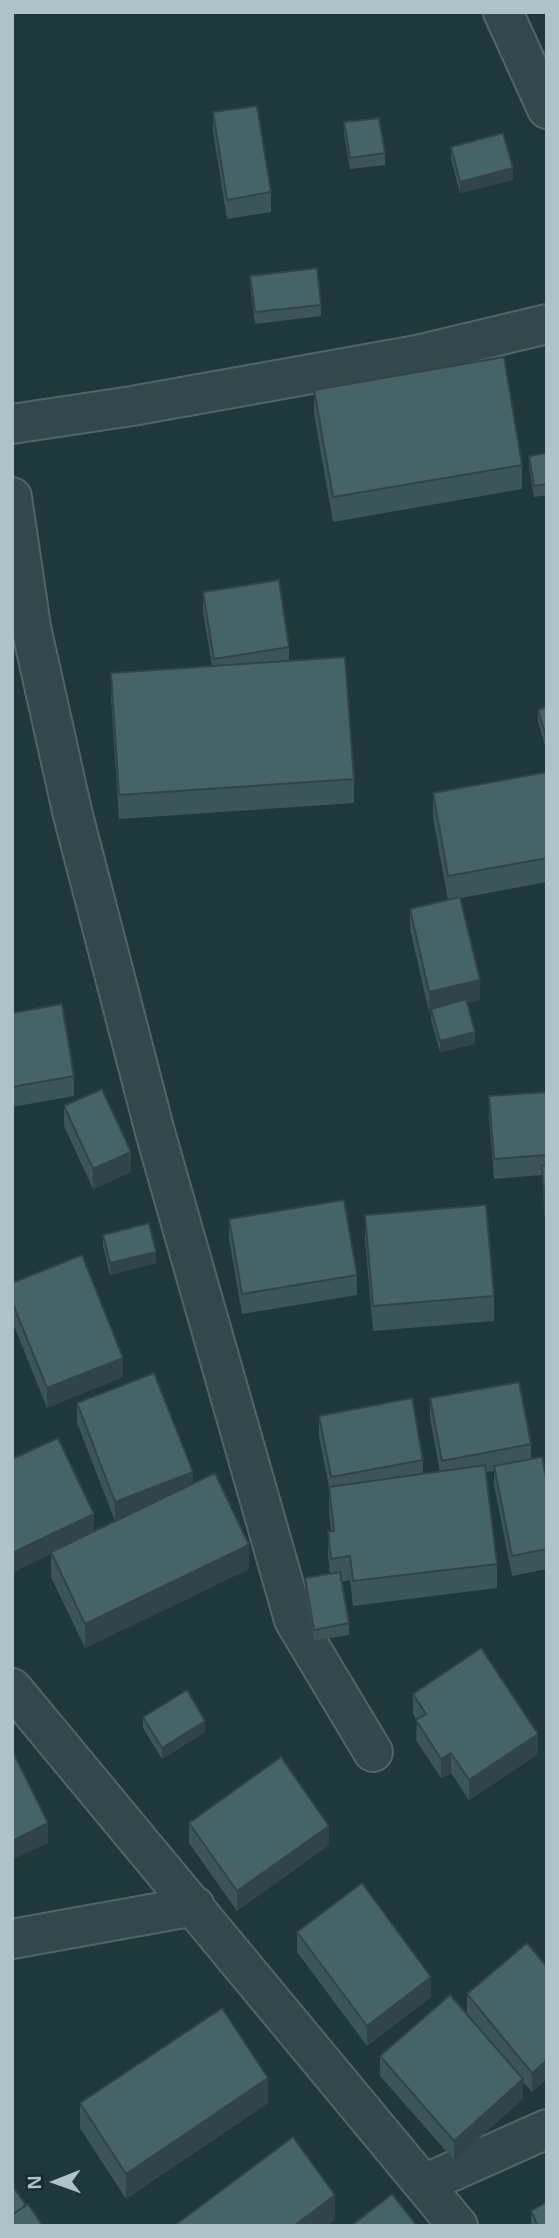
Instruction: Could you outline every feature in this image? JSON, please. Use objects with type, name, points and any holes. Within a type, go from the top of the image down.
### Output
[{"type":"street","points":[[503,12],[547,109]]},
{"type":"street","points":[[12,424],[131,406],[416,355],[547,324]]},
{"type":"street","points":[[12,497],[31,627],[72,811],[155,1132],[294,1619],[373,1752]]},
{"type":"street","points":[[12,1688],[458,2226]]},
{"type":"street","points":[[12,1939],[195,1906]]},
{"type":"street","points":[[424,2184],[547,2129]]},
{"type":"building","points":[[257,106],[271,192],[227,200],[213,112]]},
{"type":"building","points":[[379,118],[385,153],[350,158],[344,122]]},
{"type":"building","points":[[503,133],[513,168],[460,182],[451,147]]},
{"type":"building","points":[[317,268],[321,305],[255,312],[250,276]]},
{"type":"building","points":[[504,357],[522,465],[333,497],[314,390]]},
{"type":"building","points":[[547,453],[547,484],[534,486],[529,456]]},
{"type":"building","points":[[279,580],[289,647],[214,659],[203,592]]},
{"type":"building","points":[[345,657],[354,779],[119,795],[111,673]]},
{"type":"building","points":[[547,707],[547,740],[538,710]]},
{"type":"building","points":[[547,772],[547,858],[448,876],[433,793]]},
{"type":"building","points":[[460,897],[480,980],[429,992],[410,909]]},
{"type":"building","points":[[466,999],[475,1032],[440,1041],[431,1009]]},
{"type":"building","points":[[62,1004],[74,1076],[12,1087],[12,1013]]},
{"type":"building","points":[[102,1089],[131,1152],[93,1169],[64,1106]]},
{"type":"building","points":[[547,1092],[547,1155],[494,1159],[489,1096]]},
{"type":"building","points":[[547,1165],[547,1228],[542,1166]]},
{"type":"building","points":[[344,1200],[357,1275],[242,1294],[229,1219]]},
{"type":"building","points":[[486,1205],[494,1296],[373,1306],[365,1215]]},
{"type":"building","points":[[149,1223],[156,1252],[110,1263],[103,1235]]},
{"type":"building","points":[[82,1255],[123,1358],[47,1388],[12,1302],[12,1283]]},
{"type":"building","points":[[154,1373],[193,1472],[115,1502],[77,1403]]},
{"type":"building","points":[[519,1382],[531,1444],[442,1461],[430,1398]]},
{"type":"building","points":[[412,1398],[423,1460],[331,1477],[319,1416]]},
{"type":"building","points":[[58,1438],[94,1514],[14,1552],[12,1459]]},
{"type":"building","points":[[542,1457],[547,1482],[547,1549],[512,1556],[494,1466]]},
{"type":"building","points":[[485,1465],[497,1564],[353,1581],[350,1556],[331,1559],[328,1531],[334,1531],[329,1487]]},
{"type":"building","points":[[215,1473],[249,1545],[85,1624],[51,1552]]},
{"type":"building","points":[[340,1572],[349,1623],[314,1630],[305,1578]]},
{"type":"building","points":[[481,1648],[538,1734],[469,1780],[451,1753],[441,1759],[416,1720],[426,1714],[413,1694]]},
{"type":"building","points":[[187,1690],[205,1721],[162,1748],[143,1717]]},
{"type":"building","points":[[12,1750],[48,1823],[12,1841]]},
{"type":"building","points":[[281,1757],[329,1826],[237,1891],[189,1823]]},
{"type":"building","points":[[362,1883],[431,1977],[367,2026],[297,1932]]},
{"type":"building","points":[[527,1943],[547,1967],[547,2060],[532,2073],[467,1994]]},
{"type":"building","points":[[450,1995],[523,2079],[454,2141],[380,2056]]},
{"type":"building","points":[[222,2008],[268,2078],[126,2174],[80,2103]]},
{"type":"building","points":[[293,2137],[335,2195],[294,2226],[174,2226]]},
{"type":"building","points":[[12,2185],[26,2205],[12,2215]]},
{"type":"building","points":[[392,2194],[417,2226],[351,2226]]},
{"type":"building","points":[[547,2202],[547,2226],[538,2226],[531,2211]]},
{"type":"building","points":[[28,2204],[43,2226],[12,2226],[12,2215]]}]
